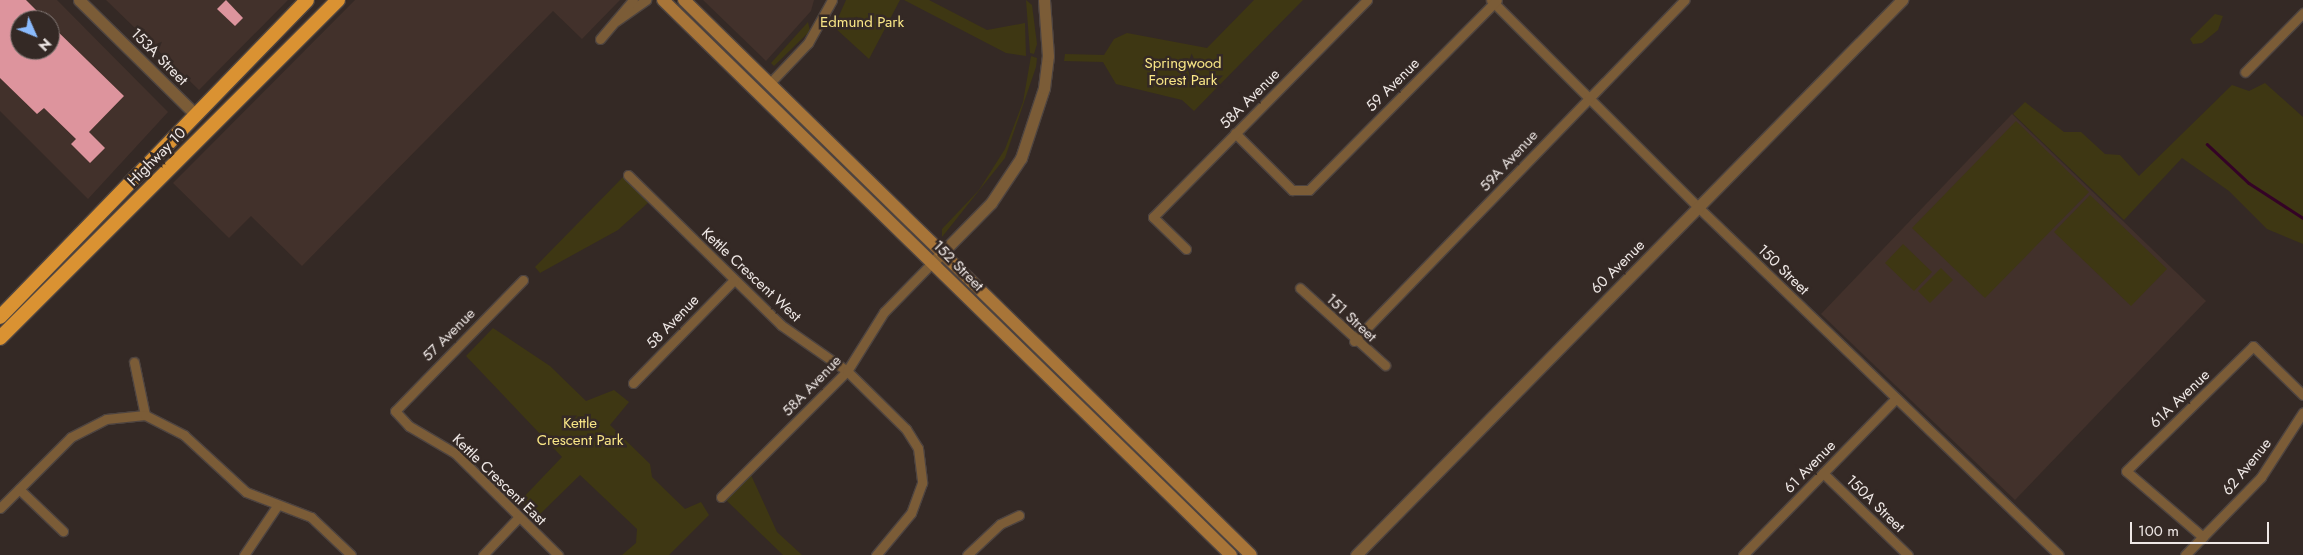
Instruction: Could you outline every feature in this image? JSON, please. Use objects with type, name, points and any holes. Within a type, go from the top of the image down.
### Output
[{"type":"highway","name":"Highway 10","points":[[0,317],[307,0]]},
{"type":"highway","name":"Highway 10","points":[[0,338],[338,0]]},
{"type":"highway","points":[[206,131],[215,93]]},
{"type":"highway","points":[[193,144],[195,114]]},
{"type":"main road","name":"152 Street","points":[[663,0],[741,77],[1251,555]]},
{"type":"main road","name":"152 Street","points":[[681,1],[769,84],[936,259],[1231,555]]},
{"type":"main road","points":[[741,77],[763,86],[769,84]]},
{"type":"street","name":"153A Street","points":[[79,0],[195,114]]},
{"type":"street","points":[[600,39],[633,0]]},
{"type":"street","points":[[616,21],[646,0]]},
{"type":"street","points":[[769,84],[808,43],[832,0]]},
{"type":"street","points":[[936,259],[997,196],[1028,139],[1048,56],[1044,0]]},
{"type":"street","name":"58A Avenue","points":[[1186,249],[1153,217],[1367,0]]},
{"type":"street","name":"59A Avenue","points":[[1354,341],[1684,0]]},
{"type":"street","name":"60 Avenue","points":[[1356,555],[1902,0]]},
{"type":"street","name":"59 Avenue","points":[[1235,133],[1292,190],[1309,190],[1494,1]]},
{"type":"street","name":"150 Street","points":[[1494,1],[1698,207],[2059,555]]},
{"type":"street","points":[[2245,72],[2303,13]]},
{"type":"street","name":"Kettle Crescent West","points":[[628,175],[788,331],[847,370],[906,429],[918,448],[922,484],[911,513],[880,554]]},
{"type":"street","name":"58A Avenue","points":[[722,497],[847,370],[884,312],[936,259]]},
{"type":"street","name":"57 Avenue","points":[[395,411],[524,280]]},
{"type":"street","name":"58 Avenue","points":[[633,383],[734,280]]},
{"type":"street","name":"151 Street","points":[[1300,288],[1354,341],[1385,365]]},
{"type":"street","name":"61A Avenue","points":[[2203,537],[2126,471],[2253,346],[2303,395]]},
{"type":"street","points":[[134,362],[145,415]]},
{"type":"street","name":"61 Avenue","points":[[1743,555],[1896,398]]},
{"type":"street","name":"Kettle Crescent East","points":[[395,411],[409,426],[455,453],[518,518],[558,555]]},
{"type":"street","name":"62 Avenue","points":[[2185,555],[2260,477],[2303,412]]},
{"type":"street","points":[[0,508],[71,437],[106,419],[145,415],[184,435],[246,492],[277,506],[311,517],[351,555]]},
{"type":"street","name":"150A Street","points":[[1823,473],[1908,555]]},
{"type":"street","points":[[19,489],[62,531]]},
{"type":"street","points":[[244,555],[277,506]]},
{"type":"street","points":[[967,555],[1000,524],[1019,515]]},
{"type":"street","points":[[483,555],[518,518]]},
{"type":"shaded area","points":[[0,0],[57,0],[168,112],[88,199],[0,111]]},
{"type":"shaded area","points":[[106,0],[288,0],[199,90]]},
{"type":"shaded area","points":[[355,0],[620,0],[582,39],[553,11],[302,266],[251,216],[229,238],[173,183]]},
{"type":"shaded area","points":[[703,0],[814,0],[811,11],[766,61]]},
{"type":"shaded area","points":[[2012,114],[2206,301],[2015,500],[1821,314]]},
{"type":"green space","name":"Edmund Park","points":[[846,0],[900,0],[869,59],[834,27]]},
{"type":"green space","name":"Edmund Park","points":[[904,0],[929,0],[987,30],[1025,23],[1026,56],[1006,53]]},
{"type":"green space","points":[[1026,0],[1032,5],[1037,44],[1034,54],[1030,53]]},
{"type":"green space","name":"Springwood Forest Park","points":[[1254,0],[1303,0],[1194,111],[1182,100],[1116,84],[1103,62],[1064,61],[1065,54],[1104,55],[1114,39],[1127,33],[1207,48]]},
{"type":"green space","points":[[2215,14],[2223,16],[2218,30],[2202,43],[2193,44],[2190,39]]},
{"type":"green space","points":[[808,22],[810,31],[774,66],[771,63]]},
{"type":"green space","points":[[1031,56],[1037,58],[1036,67],[1005,158],[942,237],[942,229],[979,190],[1005,149],[1023,102]]},
{"type":"green space","points":[[2265,83],[2303,117],[2303,244],[2267,229],[2229,191],[2182,158],[2124,220],[2013,114],[2025,102],[2064,132],[2081,132],[2105,154],[2120,155],[2139,176],[2232,85],[2249,91]]},
{"type":"green space","points":[[2016,121],[2089,192],[1985,298],[1912,228]]},
{"type":"green space","points":[[625,175],[650,201],[618,230],[540,273],[535,267]]},
{"type":"green space","points":[[2090,195],[2167,269],[2131,306],[2054,232]]},
{"type":"green space","points":[[1903,244],[1932,272],[1914,291],[1885,263]]},
{"type":"green space","points":[[1941,268],[1953,280],[1930,303],[1918,291]]},
{"type":"green space","name":"Kettle Crescent Park","points":[[493,328],[550,366],[586,401],[614,390],[629,402],[610,425],[650,464],[652,477],[685,509],[701,502],[709,515],[669,555],[622,555],[636,543],[637,529],[580,475],[537,517],[520,501],[562,457],[466,356]]},
{"type":"green space","points":[[751,475],[777,532],[802,555],[783,555],[726,500]]},
{"type":"building","points":[[0,0],[26,0],[36,10],[10,10],[10,60],[60,60],[60,34],[124,96],[89,132],[105,148],[90,163],[71,144],[76,139],[44,108],[37,114],[0,78]]},
{"type":"building","points":[[226,0],[243,18],[235,26],[217,9]]},
{"type":"waterway","points":[[2207,144],[2249,183],[2303,218]]}]
